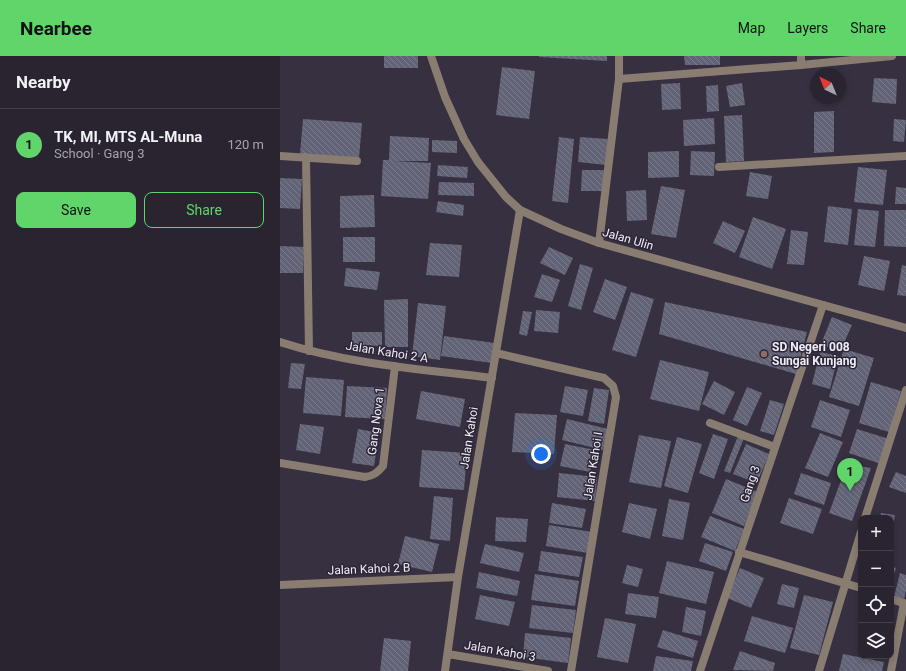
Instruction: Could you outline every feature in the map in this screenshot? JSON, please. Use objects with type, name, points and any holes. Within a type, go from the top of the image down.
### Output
[{"type":"street","name":"Jalan Ulin","points":[[431,56],[445,96],[464,139],[478,162],[506,198],[520,210],[561,229],[599,244],[906,328]]},
{"type":"street","points":[[599,244],[619,79],[619,56]]},
{"type":"street","points":[[801,56],[801,65]]},
{"type":"street","points":[[619,79],[801,65],[892,56]]},
{"type":"street","points":[[280,156],[357,161]]},
{"type":"street","points":[[719,167],[906,156]]},
{"type":"street","points":[[306,157],[309,352]]},
{"type":"street","name":"Jalan Kahoi","points":[[445,671],[458,578],[520,210]]},
{"type":"street","name":"Gang 3","points":[[700,671],[823,305]]},
{"type":"street","name":"Jalan Kahoi 2 A","points":[[280,342],[309,352],[394,366],[492,378]]},
{"type":"street","name":"Jalan Kahoi I","points":[[496,353],[604,378],[613,386],[616,397],[571,671]]},
{"type":"street","name":"Gang Nova 1","points":[[280,463],[364,476],[372,476],[378,472],[383,466],[394,366]]},
{"type":"street","points":[[866,515],[906,390]]},
{"type":"street","points":[[710,423],[775,447]]},
{"type":"street","points":[[819,671],[858,541]]},
{"type":"street","points":[[740,552],[858,587]]},
{"type":"street","name":"Jalan Kahoi 2 B","points":[[280,585],[458,578]]},
{"type":"street","points":[[891,671],[905,604],[894,600]]},
{"type":"street","name":"Jalan Kahoi 3","points":[[448,654],[548,671]]},
{"type":"building","points":[[384,56],[418,56],[418,68],[384,68]]},
{"type":"building","points":[[607,56],[607,61],[539,57]]},
{"type":"building","points":[[684,56],[720,56],[720,65],[685,65]]},
{"type":"building","points":[[502,67],[535,71],[529,119],[496,115]]},
{"type":"building","points":[[874,78],[897,79],[896,104],[872,102]]},
{"type":"building","points":[[680,83],[681,109],[662,110],[661,84]]},
{"type":"building","points":[[742,83],[745,105],[730,107],[726,86]]},
{"type":"building","points":[[718,85],[719,111],[707,112],[706,86]]},
{"type":"building","points":[[834,111],[834,152],[814,153],[814,112]]},
{"type":"building","points":[[742,115],[744,161],[726,162],[724,116]]},
{"type":"building","points":[[714,118],[715,144],[684,146],[683,120]]},
{"type":"building","points":[[303,119],[362,123],[359,158],[300,154]]},
{"type":"building","points":[[894,119],[906,120],[904,142],[893,141]]},
{"type":"building","points":[[390,136],[429,138],[428,161],[394,161],[431,163],[428,199],[381,196],[383,160],[389,160]]},
{"type":"building","points":[[559,137],[574,139],[568,203],[552,201]]},
{"type":"building","points":[[580,137],[608,139],[606,165],[578,162]]},
{"type":"building","points":[[432,140],[457,141],[457,153],[432,152]]},
{"type":"building","points":[[679,151],[679,177],[648,178],[648,152]]},
{"type":"building","points":[[691,151],[715,152],[714,176],[690,175]]},
{"type":"building","points":[[438,165],[468,167],[467,178],[437,176]]},
{"type":"building","points":[[858,167],[887,170],[883,205],[854,202]]},
{"type":"building","points":[[582,170],[604,170],[603,191],[581,191]]},
{"type":"building","points":[[750,172],[772,176],[768,199],[746,196]]},
{"type":"building","points":[[280,178],[302,179],[300,209],[280,208]]},
{"type":"building","points":[[439,182],[474,183],[474,196],[438,195]]},
{"type":"building","points":[[661,186],[685,190],[676,238],[651,234]]},
{"type":"building","points":[[896,187],[906,188],[906,204],[895,204]]},
{"type":"building","points":[[646,190],[647,220],[627,221],[626,191]]},
{"type":"building","points":[[374,195],[375,227],[340,228],[340,196]]},
{"type":"building","points":[[438,201],[464,205],[463,216],[436,212]]},
{"type":"building","points":[[828,206],[852,209],[848,245],[824,242]]},
{"type":"building","points":[[858,209],[879,211],[875,247],[854,245]]},
{"type":"building","points":[[885,210],[906,210],[906,247],[884,246]]},
{"type":"building","points":[[753,217],[786,229],[772,269],[739,257]]},
{"type":"building","points":[[723,221],[745,231],[735,253],[713,243]]},
{"type":"building","points":[[791,230],[808,232],[804,265],[787,264]]},
{"type":"building","points":[[343,237],[375,237],[375,262],[343,262]]},
{"type":"building","points":[[430,243],[462,245],[459,277],[426,275]]},
{"type":"building","points":[[280,246],[304,247],[303,273],[280,273]]},
{"type":"building","points":[[549,247],[573,258],[565,275],[540,263]]},
{"type":"building","points":[[864,256],[890,261],[884,291],[858,285]]},
{"type":"building","points":[[580,264],[593,268],[581,310],[568,306]]},
{"type":"building","points":[[902,265],[906,266],[906,296],[897,295]]},
{"type":"building","points":[[346,268],[380,272],[377,290],[344,286]]},
{"type":"building","points":[[542,274],[560,280],[552,302],[534,297]]},
{"type":"building","points":[[605,279],[627,287],[615,320],[593,312]]},
{"type":"building","points":[[631,292],[654,299],[636,357],[612,350]]},
{"type":"building","points":[[408,299],[408,347],[385,347],[384,300]]},
{"type":"building","name":"SD Negeri 008 Sungai Kunjang","points":[[665,302],[807,332],[796,374],[659,334]]},
{"type":"building","points":[[418,303],[446,306],[440,360],[412,356]]},
{"type":"building","points":[[536,310],[560,312],[558,333],[534,331]]},
{"type":"building","points":[[523,311],[532,312],[527,336],[519,334]]},
{"type":"building","points":[[832,317],[852,325],[840,352],[821,344]]},
{"type":"building","points":[[352,332],[382,332],[382,346],[352,345]]},
{"type":"building","points":[[444,336],[495,343],[492,363],[441,356]]},
{"type":"building","points":[[844,349],[874,358],[859,406],[829,397]]},
{"type":"building","points":[[820,352],[838,356],[830,389],[812,384]]},
{"type":"building","points":[[660,360],[709,372],[699,411],[650,399]]},
{"type":"building","points":[[291,363],[305,364],[301,389],[288,388]]},
{"type":"building","points":[[306,377],[344,380],[341,416],[303,413]]},
{"type":"building","points":[[714,381],[735,392],[724,415],[702,404]]},
{"type":"building","points":[[871,382],[901,391],[889,432],[859,423]]},
{"type":"building","points":[[347,386],[387,388],[385,419],[345,417]]},
{"type":"building","points":[[565,386],[588,390],[583,416],[560,412]]},
{"type":"building","points":[[747,387],[762,393],[747,426],[733,420]]},
{"type":"building","points":[[594,388],[609,390],[604,424],[588,421]]},
{"type":"building","points":[[421,391],[465,399],[460,427],[416,419]]},
{"type":"building","points":[[770,400],[784,404],[774,435],[760,431]]},
{"type":"building","points":[[820,400],[850,410],[841,437],[811,427]]},
{"type":"building","points":[[515,413],[557,415],[554,454],[512,452]]},
{"type":"building","points":[[567,419],[608,429],[603,450],[562,440]]},
{"type":"building","points":[[300,424],[324,427],[320,454],[296,450]]},
{"type":"building","points":[[358,429],[379,433],[374,466],[352,463]]},
{"type":"building","points":[[857,429],[889,439],[881,464],[849,453]]},
{"type":"building","points":[[820,433],[843,442],[828,477],[805,468]]},
{"type":"building","points":[[713,434],[728,439],[714,479],[699,473]]},
{"type":"building","points":[[639,435],[671,441],[661,488],[629,482]]},
{"type":"building","points":[[738,436],[744,438],[730,473],[724,471]]},
{"type":"building","points":[[677,437],[702,444],[688,493],[664,486]]},
{"type":"building","points":[[565,444],[595,450],[590,472],[560,466]]},
{"type":"building","points":[[746,444],[769,454],[757,483],[733,474]]},
{"type":"building","points":[[422,450],[467,453],[464,490],[419,487]]},
{"type":"building","points":[[847,464],[871,468],[852,521],[829,513]]},
{"type":"building","points":[[896,472],[906,476],[906,493],[889,487]]},
{"type":"building","points":[[559,473],[597,477],[595,501],[557,497]]},
{"type":"building","points":[[801,473],[831,483],[824,505],[794,494]]},
{"type":"building","points":[[726,479],[758,492],[744,526],[712,513]]},
{"type":"building","points":[[434,496],[453,498],[450,541],[430,539]]},
{"type":"building","points":[[789,498],[822,509],[813,534],[780,523]]},
{"type":"building","points":[[669,499],[690,503],[683,540],[662,536]]},
{"type":"building","points":[[552,503],[586,509],[582,528],[549,523]]},
{"type":"building","points":[[629,503],[657,509],[650,539],[622,532]]},
{"type":"building","points":[[881,513],[895,515],[894,521],[894,515],[881,515]]},
{"type":"building","points":[[710,516],[744,529],[735,551],[701,537]]},
{"type":"building","points":[[496,517],[528,519],[526,542],[495,541]]},
{"type":"building","points":[[549,525],[592,532],[588,553],[546,546]]},
{"type":"building","points":[[405,536],[439,544],[432,572],[398,564]]},
{"type":"building","points":[[705,543],[733,552],[726,571],[699,561]]},
{"type":"building","points":[[485,544],[524,553],[519,572],[480,563]]},
{"type":"building","points":[[541,551],[583,557],[579,577],[538,571]]},
{"type":"building","points":[[667,561],[714,572],[706,604],[659,593]]},
{"type":"building","points":[[627,565],[643,569],[638,587],[622,583]]},
{"type":"building","points":[[740,568],[764,578],[751,608],[727,598]]},
{"type":"building","points":[[479,572],[520,581],[517,596],[476,588]]},
{"type":"building","points":[[900,573],[906,575],[904,600],[894,597]]},
{"type":"building","points":[[535,574],[579,581],[575,606],[531,600]]},
{"type":"building","points":[[782,584],[799,588],[794,608],[777,604]]},
{"type":"building","points":[[628,593],[659,597],[656,618],[625,614]]},
{"type":"building","points":[[480,595],[515,602],[509,626],[475,619]]},
{"type":"building","points":[[804,595],[833,602],[819,655],[790,648]]},
{"type":"building","points":[[532,605],[576,610],[573,633],[529,628]]},
{"type":"building","points":[[686,607],[706,611],[701,636],[682,632]]},
{"type":"building","points":[[752,616],[793,628],[785,653],[744,641]]},
{"type":"building","points":[[605,618],[636,624],[628,663],[597,657]]},
{"type":"building","points":[[663,630],[698,641],[693,658],[657,647]]},
{"type":"building","points":[[525,633],[571,638],[568,663],[523,657]]},
{"type":"building","points":[[384,638],[411,641],[408,671],[380,671]]},
{"type":"building","points":[[740,651],[775,663],[773,671],[733,670]]},
{"type":"building","points":[[843,654],[858,657],[858,659],[869,659],[884,662],[882,671],[839,671]]},
{"type":"building","points":[[656,656],[693,661],[691,671],[653,671]]},
{"type":"place","name":"SD Negeri 008 Sungai Kunjang","points":[[764,354]]},
{"type":"place","name":"TK, MI, MTS AL-Muna","points":[[850,491]]}]
